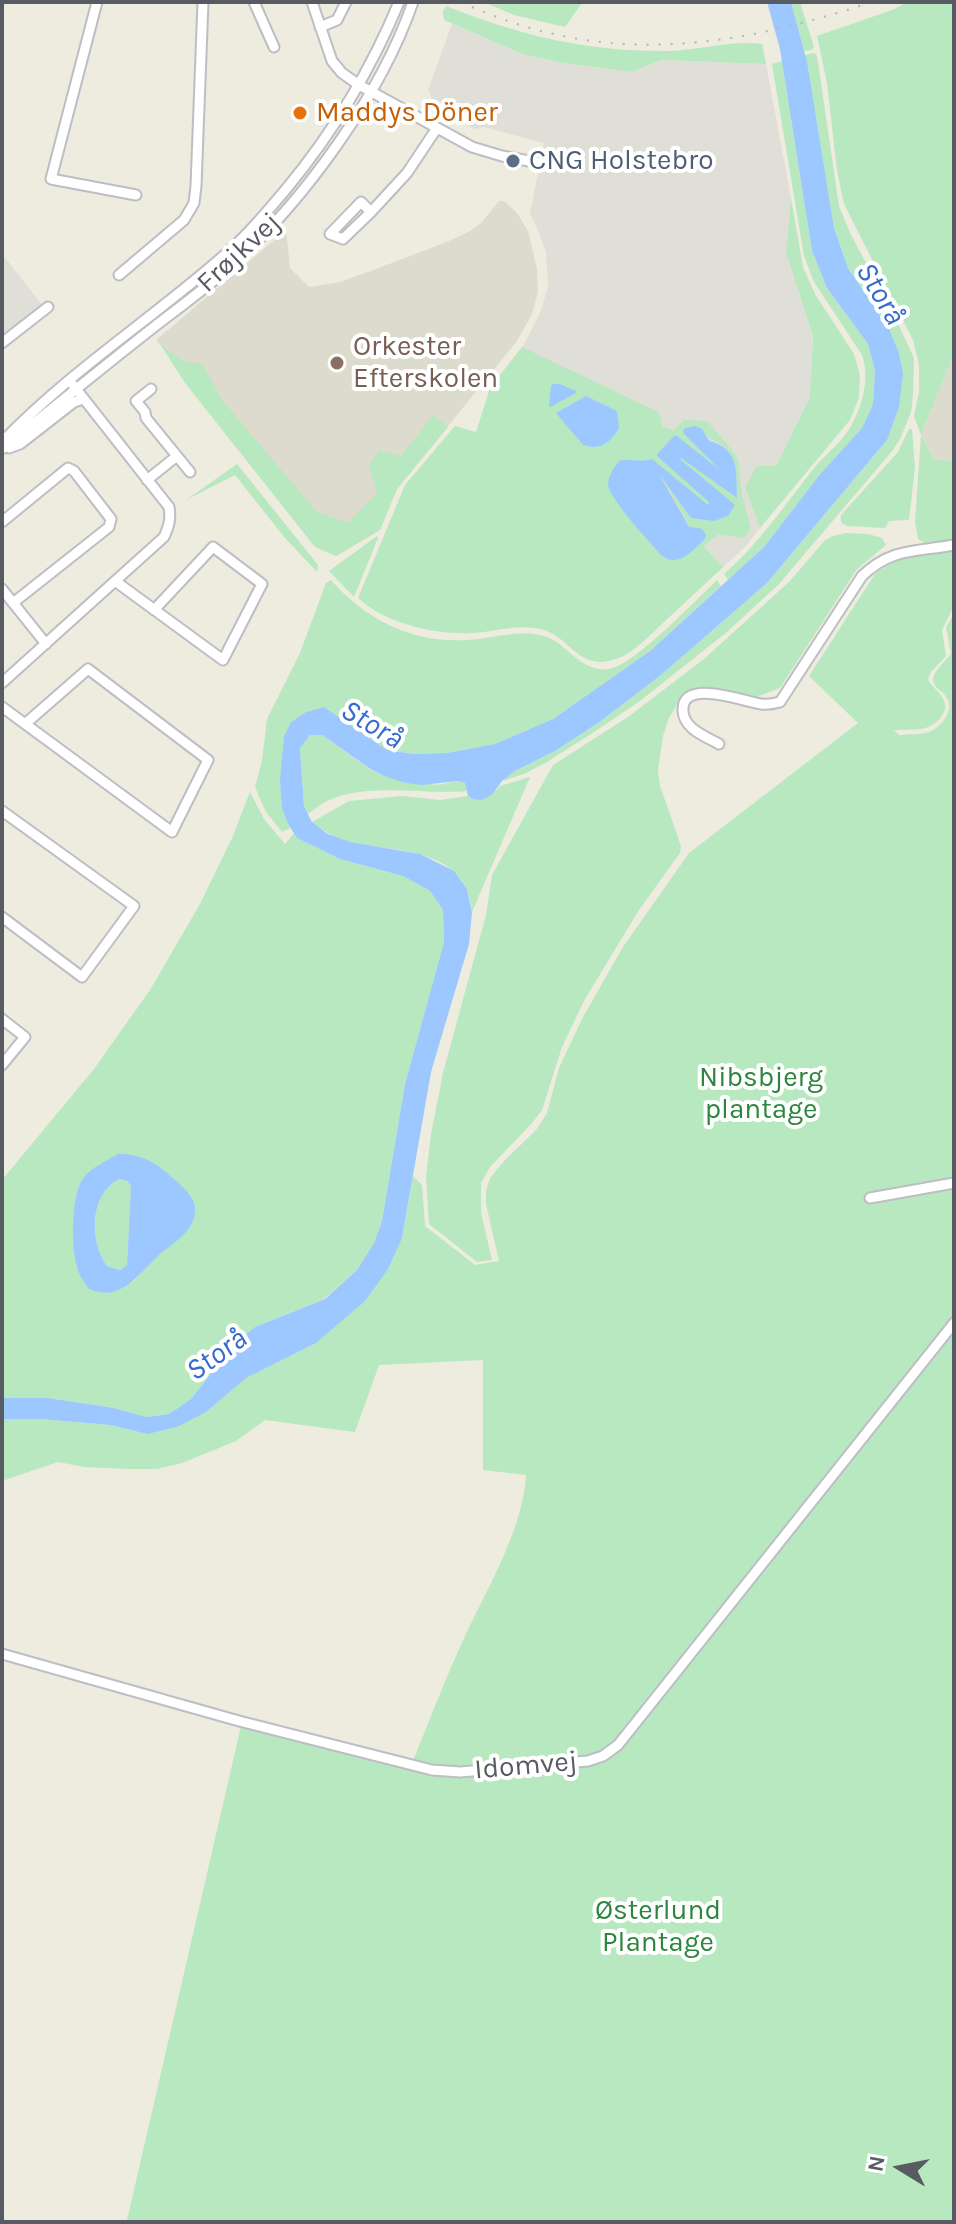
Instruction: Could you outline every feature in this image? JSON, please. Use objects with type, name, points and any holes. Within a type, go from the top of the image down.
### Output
[{"type":"street","points":[[97,2],[51,179],[136,195]]},
{"type":"street","points":[[119,275],[184,220],[194,203],[203,2]]},
{"type":"street","points":[[254,2],[274,47]]},
{"type":"street","points":[[312,2],[332,61],[342,73],[472,147],[540,163]]},
{"type":"street","points":[[320,27],[337,20],[346,2]]},
{"type":"street","name":"Frøjkvej","points":[[2,450],[222,257],[263,217],[334,127],[359,85],[399,2]]},
{"type":"street","name":"Frøjkvej","points":[[2,442],[23,420],[231,266],[272,225],[329,155],[371,91],[413,2]]},
{"type":"street","points":[[371,212],[407,173],[437,128]]},
{"type":"street","points":[[2,343],[48,307]]},
{"type":"street","points":[[2,683],[164,537],[169,526],[169,507],[73,385]]},
{"type":"street","points":[[151,389],[136,401],[190,472]]},
{"type":"street","name":"Frøjkvej","points":[[2,450],[20,444],[74,402],[83,399]]},
{"type":"street","points":[[147,480],[177,456]]},
{"type":"street","points":[[2,522],[68,468],[74,471],[111,519],[109,527],[13,603]]},
{"type":"street","points":[[719,744],[688,725],[683,706],[687,698],[695,694],[709,694],[732,696],[757,704],[780,702],[862,576],[875,564],[912,549],[954,545]]},
{"type":"street","points":[[115,581],[154,610],[223,660],[262,584],[213,547],[154,610]]},
{"type":"street","points":[[2,589],[46,644]]},
{"type":"street","points":[[2,707],[25,724],[172,832],[208,760],[88,669],[25,724]]},
{"type":"street","points":[[2,811],[134,906],[82,977],[2,917]]},
{"type":"street","points":[[2,1019],[25,1037],[2,1065]]},
{"type":"street","points":[[870,1198],[954,1183]]},
{"type":"street","name":"Idomvej","points":[[2,1654],[239,1721],[432,1770],[460,1772],[588,1761],[603,1756],[628,1733],[954,1323]]},
{"type":"shaded area","points":[[452,24],[522,54],[631,72],[662,60],[766,64],[791,198],[786,253],[813,336],[810,397],[776,466],[745,486],[760,528],[746,546],[690,598],[490,388],[524,344],[541,311],[548,286],[546,252],[530,214],[544,143],[484,127],[474,129],[453,118],[433,101],[428,90]]},
{"type":"shaded area","name":"Orkester Efterskolen","points":[[499,201],[504,201],[517,213],[528,231],[537,269],[538,292],[532,314],[517,341],[397,489],[380,530],[336,556],[156,340],[286,230],[290,268],[309,287],[340,282],[447,242],[472,230]]},
{"type":"shaded area","points":[[2,254],[43,306],[2,334]]},
{"type":"shaded area","points":[[954,353],[954,461],[934,459],[921,435]]},
{"type":"green space","points":[[484,2],[582,3],[565,27],[514,15]]},
{"type":"green space","points":[[791,2],[800,2],[814,47],[812,50],[804,51]]},
{"type":"green space","points":[[908,2],[954,2],[954,353],[921,435],[914,416],[919,392],[919,365],[913,340],[844,204],[827,83],[817,36]]},
{"type":"green space","points":[[446,6],[528,34],[611,49],[670,51],[739,43],[762,44],[766,64],[662,60],[631,72],[564,63],[522,54],[444,20]]},
{"type":"green space","points":[[813,53],[818,62],[839,206],[914,358],[911,412],[901,437],[779,584],[727,632],[640,701],[591,734],[547,762],[502,781],[601,721],[661,675],[767,583],[887,440],[898,350],[889,329],[848,268],[834,228],[805,55]]},
{"type":"green space","points":[[782,61],[812,251],[827,288],[868,344],[875,371],[873,404],[862,428],[821,473],[764,547],[728,580],[724,574],[761,536],[847,432],[859,409],[865,382],[862,355],[814,282],[804,256],[772,64]]},
{"type":"green space","points":[[791,198],[803,267],[815,294],[854,354],[860,375],[859,398],[850,420],[760,528],[745,487],[757,466],[776,466],[810,397],[813,336],[786,253]]},
{"type":"green space","points":[[160,344],[185,361],[202,363],[222,400],[317,512],[348,523],[377,493],[369,466],[379,450],[401,456],[433,415],[448,427],[397,489],[380,530],[336,556],[315,547],[185,383]]},
{"type":"green space","points":[[522,347],[656,411],[662,427],[674,430],[684,420],[707,421],[738,460],[742,495],[751,529],[744,538],[719,534],[703,546],[723,567],[629,653],[602,662],[591,661],[557,636],[535,628],[473,633],[428,630],[383,615],[358,598],[405,485],[455,426],[476,432],[490,388]],"holes":[[[586,396],[617,411],[589,447],[578,441]],[[695,426],[721,444],[733,458],[737,498],[681,460],[728,516],[691,517],[659,473],[690,527],[619,505],[610,489],[609,480],[649,461],[708,505],[710,502],[657,454],[677,436],[720,470],[685,428]]]},
{"type":"green space","points":[[909,429],[912,429],[915,468],[909,520],[889,521],[885,528],[844,524],[841,515],[898,452]]},
{"type":"green space","points":[[921,435],[934,459],[954,461],[954,543],[926,544],[918,539],[915,521]]},
{"type":"green space","points":[[237,464],[318,565],[317,572],[285,538],[235,475],[186,500]]},
{"type":"green space","points":[[846,533],[882,538],[886,545],[857,569],[780,688],[754,698],[704,689],[682,696],[669,718],[658,770],[660,786],[681,847],[680,853],[639,910],[585,999],[562,1047],[542,1110],[490,1167],[481,1183],[481,1213],[492,1260],[477,1262],[429,1224],[426,1177],[443,1073],[486,915],[492,875],[553,765],[628,717],[704,659],[790,581],[825,540]]},
{"type":"green space","points":[[378,538],[354,597],[329,571]]},
{"type":"green space","name":"Østerlund Plantage","points":[[954,550],[954,606],[942,630],[946,656],[928,679],[943,698],[944,713],[928,727],[894,730],[899,735],[924,733],[935,729],[946,718],[948,700],[933,680],[937,670],[951,654],[946,627],[954,614],[954,2222],[127,2220],[241,1726],[399,1768],[413,1761],[458,1651],[511,1537],[526,1475],[483,1470],[483,1360],[379,1365],[355,1432],[265,1420],[236,1441],[182,1463],[157,1469],[84,1467],[58,1462],[2,1481],[2,1419],[110,1425],[147,1434],[206,1412],[245,1378],[316,1343],[402,1238],[413,1176],[422,1185],[425,1226],[475,1265],[499,1261],[486,1204],[490,1178],[537,1129],[547,1113],[559,1068],[583,1017],[623,947],[689,853],[858,723],[809,676],[875,574],[902,559]]},
{"type":"green space","points":[[331,580],[359,607],[409,633],[446,640],[540,635],[598,669],[609,669],[633,657],[717,580],[721,586],[650,651],[553,719],[495,744],[447,753],[414,754],[387,750],[324,707],[306,712],[291,722],[284,736],[290,828],[282,832],[266,812],[255,787],[267,719],[300,653],[326,583]]},
{"type":"green space","points":[[310,735],[322,735],[384,776],[437,785],[459,781],[465,783],[467,791],[361,792],[329,800],[308,814],[304,806],[300,748]]},
{"type":"green space","points":[[530,777],[472,912],[466,888],[457,875],[444,865],[414,853],[345,840],[312,822],[349,801],[402,796],[440,800],[468,796],[472,799],[493,794],[500,786]]},
{"type":"green space","points":[[250,792],[264,819],[285,844],[294,833],[297,838],[340,859],[403,876],[430,891],[443,910],[444,942],[405,1084],[382,1221],[374,1243],[357,1270],[324,1299],[255,1327],[235,1343],[191,1399],[169,1414],[146,1417],[114,1408],[48,1398],[2,1398],[2,1180],[94,1069],[150,990],[200,904],[233,836]],"holes":[[[99,1164],[192,1197],[194,1209],[190,1226],[134,1281],[76,1266]]]},
{"type":"green space","points":[[119,1179],[131,1186],[127,1265],[120,1270],[107,1266],[95,1232],[97,1207],[109,1186]]},
{"type":"water","points":[[767,2],[791,2],[807,62],[834,228],[848,268],[889,329],[898,350],[903,373],[899,407],[887,440],[767,583],[661,675],[601,721],[555,751],[515,771],[502,781],[493,794],[482,800],[468,796],[465,783],[459,781],[422,785],[384,776],[322,735],[310,735],[300,748],[304,806],[312,822],[328,834],[350,842],[420,854],[454,871],[467,889],[472,912],[469,944],[431,1072],[402,1238],[388,1269],[365,1301],[316,1343],[246,1378],[206,1412],[177,1427],[147,1434],[110,1425],[2,1419],[2,1398],[48,1398],[114,1408],[146,1417],[169,1414],[191,1399],[235,1343],[255,1327],[325,1299],[357,1270],[374,1243],[382,1221],[405,1084],[444,942],[443,910],[430,891],[403,876],[340,859],[297,838],[282,808],[280,781],[284,736],[291,722],[306,712],[324,707],[387,750],[414,754],[447,753],[495,744],[553,719],[650,651],[764,547],[821,473],[862,428],[873,404],[875,371],[868,344],[827,288],[812,251],[780,49]]},
{"type":"water","points":[[553,384],[560,384],[576,393],[550,407]]},
{"type":"water","points":[[586,396],[617,411],[619,428],[609,441],[600,446],[583,445],[556,413]]},
{"type":"water","points":[[695,426],[731,456],[736,471],[737,498],[681,458],[735,505],[728,516],[714,521],[691,518],[659,474],[688,525],[702,529],[706,535],[690,553],[679,559],[667,559],[615,500],[608,481],[619,461],[652,459],[708,505],[709,502],[657,456],[677,436],[720,470],[684,434],[685,428]]},
{"type":"water","points":[[118,1154],[145,1159],[163,1169],[186,1191],[193,1201],[195,1212],[185,1233],[136,1278],[120,1289],[104,1293],[89,1289],[78,1270],[74,1248],[74,1210],[78,1188],[85,1176]],"holes":[[[119,1179],[131,1186],[127,1265],[120,1270],[107,1266],[101,1256],[95,1219],[97,1207],[109,1186]]]},
{"type":"railway","points":[[461,2],[514,23],[565,36],[616,43],[666,44],[717,40],[767,31],[872,2]]},
{"type":"place","name":"Maddys Döner","points":[[300,113]]},
{"type":"place","name":"CNG Holstebro","points":[[513,161]]},
{"type":"place","name":"Orkester Efterskolen","points":[[337,363]]},
{"type":"water label","name":"Storå","points":[[880,294]]},
{"type":"water label","name":"Storå","points":[[372,725]]},
{"type":"water label","name":"Storå","points":[[217,1355]]},
{"type":"park label","name":"Nibsbjerg plantage","points":[[761,1094]]}]
